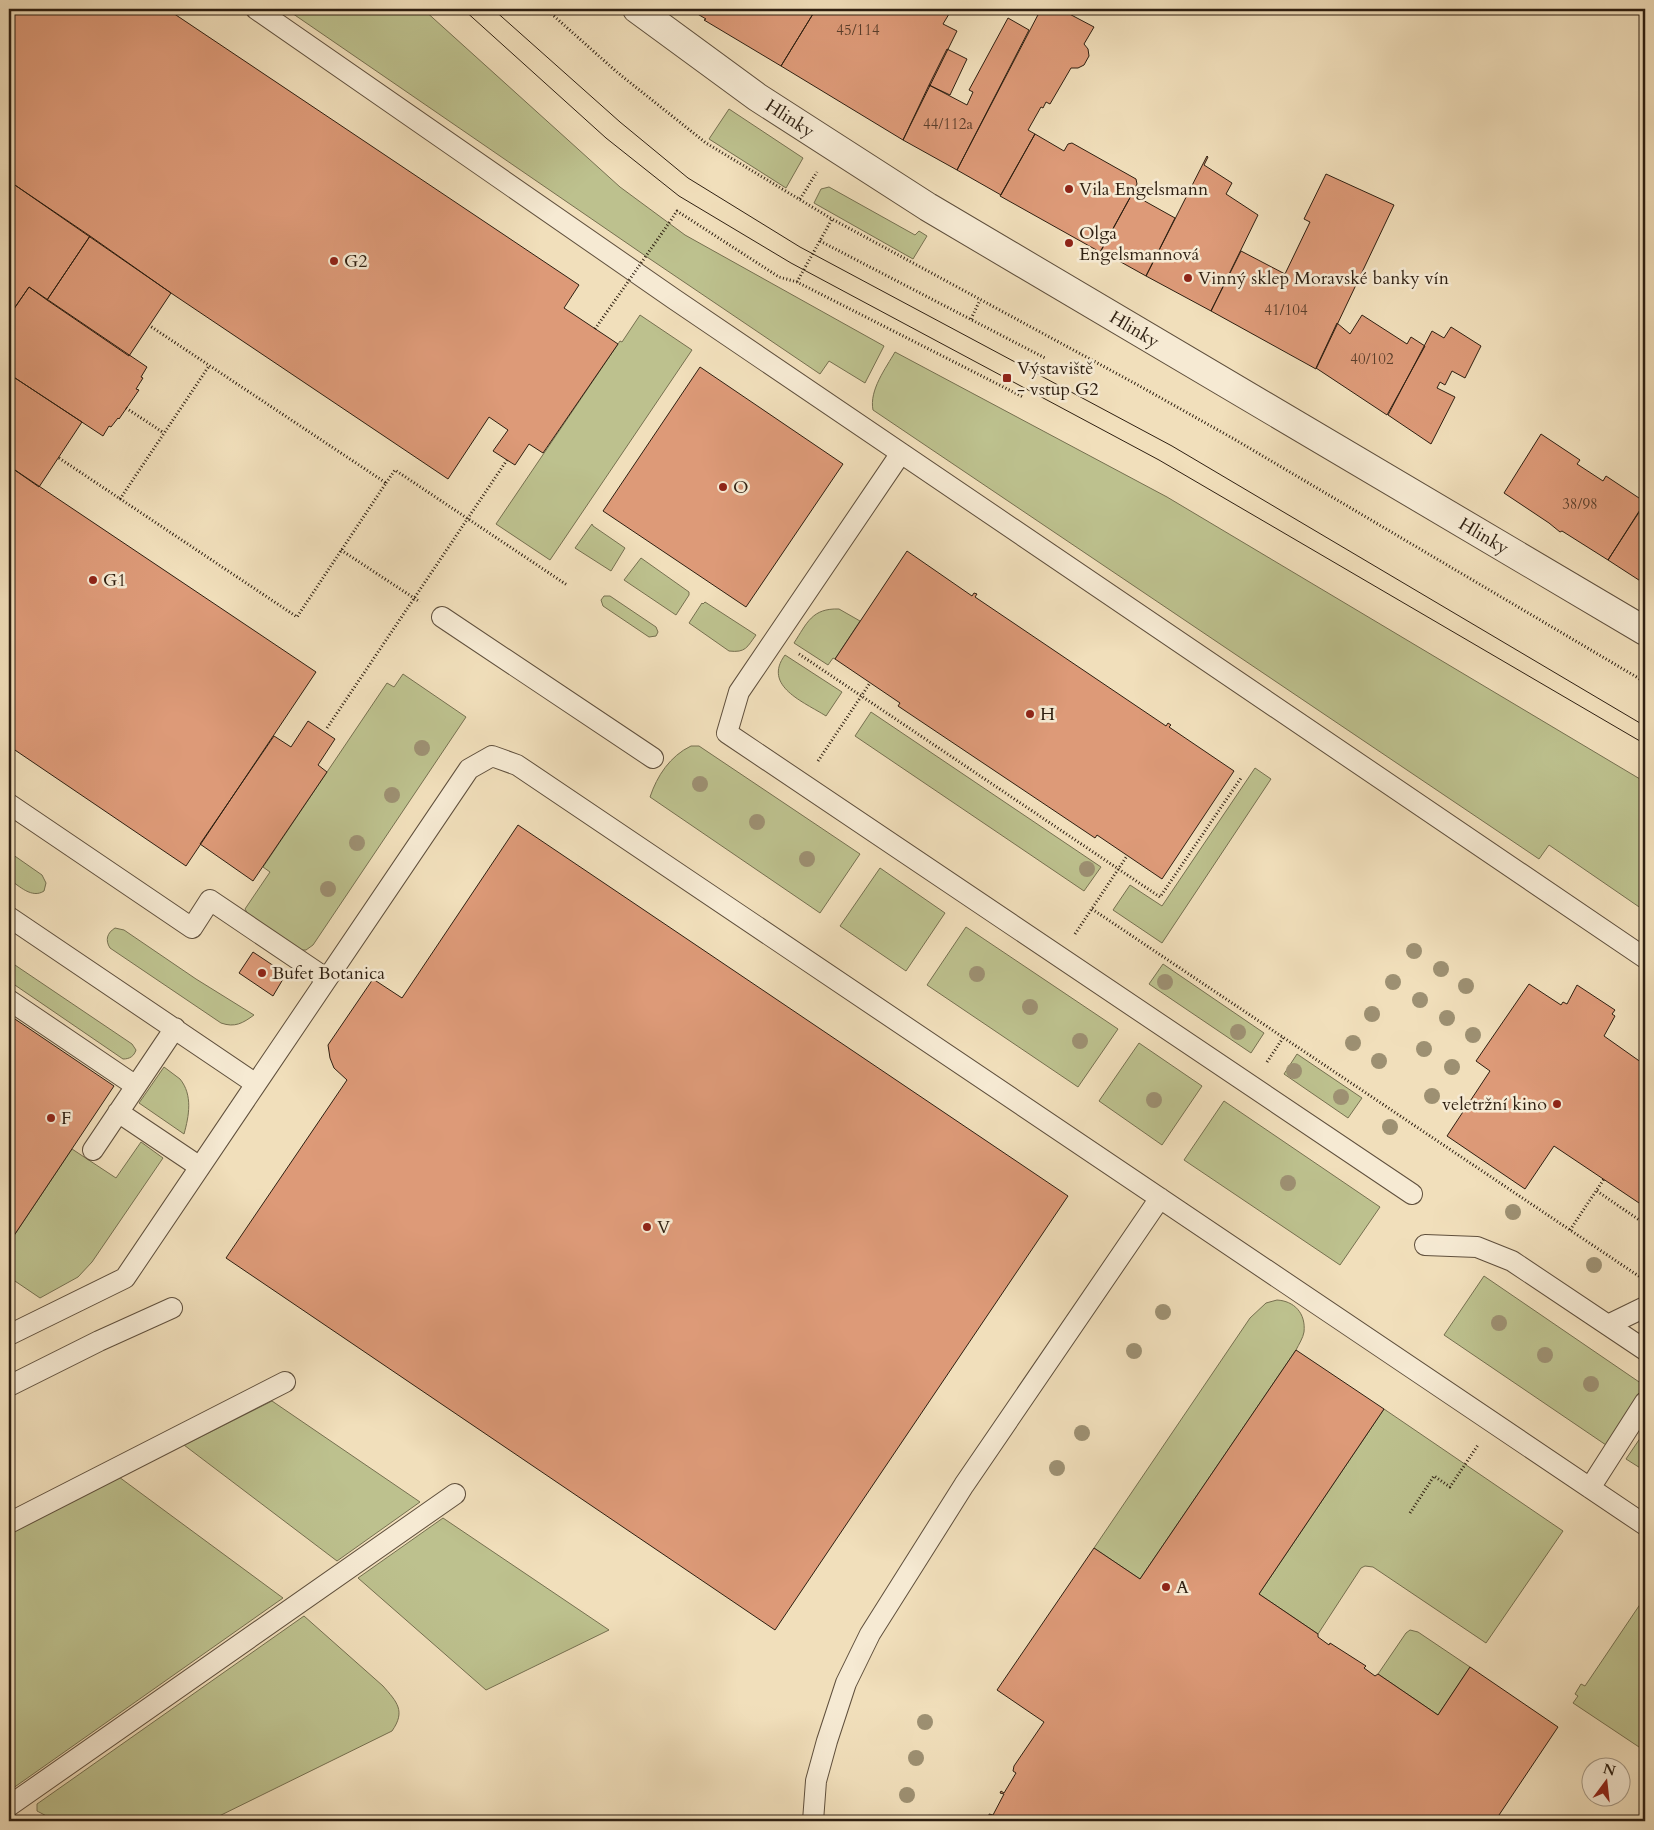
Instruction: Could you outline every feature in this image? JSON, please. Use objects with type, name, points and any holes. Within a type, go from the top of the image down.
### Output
[{"type":"street","name":"Hlinky","points":[[638,9],[757,97],[928,207],[1645,631]]},
{"type":"lane","points":[[256,9],[674,299],[1645,958]]},
{"type":"lane","points":[[902,453],[739,692],[727,733],[1412,1194]]},
{"type":"lane","points":[[434,611],[654,758]]},
{"type":"lane","points":[[9,1335],[125,1278],[469,769],[492,756],[517,766],[1645,1525]]},
{"type":"lane","points":[[9,804],[192,928],[210,900],[327,979]]},
{"type":"lane","points":[[9,917],[256,1084]]},
{"type":"lane","points":[[9,1000],[136,1086]]},
{"type":"lane","points":[[93,1150],[174,1028]]},
{"type":"lane","points":[[118,1112],[200,1167]]},
{"type":"lane","points":[[813,1821],[816,1781],[827,1741],[846,1683],[870,1634],[964,1485],[1160,1198]]},
{"type":"lane","points":[[1425,1245],[1477,1247],[1512,1261],[1645,1350]]},
{"type":"lane","points":[[1608,1325],[1645,1307]]},
{"type":"lane","points":[[9,1386],[172,1308]]},
{"type":"lane","points":[[9,1523],[284,1382]]},
{"type":"lane","points":[[1590,1488],[1645,1402]]},
{"type":"lane","points":[[9,1806],[455,1494]]},
{"type":"path","points":[[546,9],[618,73],[706,143],[832,219],[1234,439],[1645,682]]},
{"type":"path","points":[[595,328],[677,211],[779,277],[797,282],[1023,397]]},
{"type":"path","points":[[797,282],[832,219]]},
{"type":"path","points":[[820,241],[1045,358]]},
{"type":"path","points":[[971,319],[980,300]]},
{"type":"path","points":[[150,326],[386,484]]},
{"type":"path","points":[[120,499],[209,366]]},
{"type":"path","points":[[126,408],[164,433]]},
{"type":"path","points":[[58,458],[296,617],[395,470],[567,585]]},
{"type":"path","points":[[327,728],[506,460]]},
{"type":"path","points":[[342,550],[434,611]]},
{"type":"path","points":[[775,639],[1160,897],[1241,778]]},
{"type":"path","points":[[802,784],[870,683]]},
{"type":"path","points":[[1060,957],[1127,856]]},
{"type":"path","points":[[1092,909],[1645,1281]]},
{"type":"path","points":[[1570,1230],[1604,1180]]},
{"type":"path","points":[[1597,1191],[1645,1224]]},
{"type":"path","points":[[1410,1513],[1434,1476],[1450,1487],[1493,1423]]},
{"type":"green space","points":[[286,9],[423,9],[620,187],[685,235],[884,346],[865,383],[829,361],[820,374]]},
{"type":"green space","points":[[729,109],[803,158],[786,188],[709,139]]},
{"type":"green space","points":[[829,187],[915,235],[919,231],[927,236],[913,259],[814,203],[821,189]]},
{"type":"green space","points":[[640,315],[692,350],[550,560],[496,524],[620,341],[622,342]]},
{"type":"green space","points":[[895,352],[1167,497],[1645,782],[1645,911],[1549,845],[1539,859],[873,410],[872,402],[876,387]]},
{"type":"green space","points":[[592,524],[625,548],[611,571],[575,548]]},
{"type":"green space","points":[[641,558],[689,592],[676,615],[624,580]]},
{"type":"green space","points":[[604,596],[610,596],[656,627],[658,632],[656,636],[649,637],[603,606],[601,600]]},
{"type":"green space","points":[[705,602],[756,635],[746,648],[739,651],[729,651],[689,623],[702,603]]},
{"type":"green space","points":[[830,609],[839,609],[860,621],[835,659],[833,658],[828,665],[794,643],[807,623],[816,614]]},
{"type":"green space","points":[[785,655],[842,692],[826,716],[797,699],[782,684],[779,676],[779,666]]},
{"type":"green space","points":[[403,674],[466,717],[313,945],[306,950],[301,950],[249,916],[245,909],[270,872],[263,867],[387,683],[394,687]]},
{"type":"green space","points":[[871,712],[1101,867],[1084,891],[855,736]]},
{"type":"green space","points":[[691,746],[699,746],[860,854],[820,913],[650,797],[665,767],[683,750]]},
{"type":"green space","points":[[1255,768],[1271,779],[1162,943],[1113,910],[1130,885],[1162,906]]},
{"type":"green space","points":[[9,852],[42,875],[46,883],[44,891],[30,893],[9,879]]},
{"type":"green space","points":[[880,868],[945,913],[906,971],[840,926]]},
{"type":"green space","points":[[966,927],[1118,1029],[1078,1087],[927,985]]},
{"type":"green space","points":[[115,928],[124,930],[196,979],[254,1015],[239,1024],[221,1023],[110,948],[108,937]]},
{"type":"green space","points":[[9,961],[132,1044],[136,1050],[134,1054],[130,1058],[123,1059],[9,981]]},
{"type":"green space","points":[[1163,964],[1264,1033],[1251,1053],[1149,984]]},
{"type":"green space","points":[[1139,1043],[1202,1086],[1162,1145],[1099,1101]]},
{"type":"green space","points":[[1297,1054],[1362,1098],[1348,1118],[1284,1074]]},
{"type":"green space","points":[[164,1067],[180,1079],[187,1092],[189,1106],[184,1134],[139,1103]]},
{"type":"green space","points":[[1224,1101],[1380,1207],[1340,1265],[1184,1160]]},
{"type":"green space","points":[[141,1142],[163,1158],[92,1262],[78,1277],[40,1298],[9,1277],[9,1243],[72,1149],[116,1178]]},
{"type":"green space","points":[[1484,1276],[1645,1386],[1606,1445],[1444,1335]]},
{"type":"green space","points":[[1277,1300],[1289,1303],[1298,1309],[1301,1314],[1304,1332],[1301,1341],[1140,1579],[1094,1548],[1250,1318],[1266,1303]]},
{"type":"green space","points":[[272,1401],[420,1502],[337,1561],[184,1445]]},
{"type":"green space","points":[[1384,1409],[1563,1531],[1486,1643],[1373,1567],[1365,1566],[1361,1568],[1318,1634],[1259,1594]]},
{"type":"green space","points":[[1645,1431],[1645,1471],[1626,1459]]},
{"type":"green space","points":[[119,1477],[283,1598],[9,1791],[9,1533]]},
{"type":"green space","points":[[443,1518],[609,1630],[486,1690],[358,1578]]},
{"type":"green space","points":[[1645,1597],[1645,1751],[1573,1703],[1578,1696],[1575,1694],[1581,1684],[1585,1686]]},
{"type":"green space","points":[[304,1616],[383,1686],[396,1702],[399,1712],[392,1731],[209,1821],[56,1821],[37,1811],[37,1804]]},
{"type":"green space","points":[[1410,1630],[1418,1632],[1470,1667],[1438,1715],[1378,1674]]},
{"type":"building","name":"G2","points":[[10,9],[167,9],[579,285],[564,308],[618,344],[543,453],[529,444],[515,465],[493,451],[508,430],[489,417],[448,479],[171,293],[9,181]]},
{"type":"building","points":[[689,9],[816,9],[781,66]]},
{"type":"building","points":[[816,9],[937,9],[949,14],[943,24],[957,31],[903,140],[781,66]]},
{"type":"building","points":[[1041,9],[1060,9],[1094,27],[1084,44],[1088,49],[1089,56],[1084,65],[1078,68],[1071,68],[1050,104],[1046,102],[1043,108],[1041,107],[1028,130],[1035,134],[1001,195],[957,170]]},
{"type":"building","points":[[1008,18],[1029,30],[957,170],[903,140],[929,85],[967,105],[973,92],[969,90]]},
{"type":"building","points":[[947,49],[967,59],[950,95],[929,85]]},
{"type":"building","name":"Vila Engelsmann","points":[[1035,134],[1064,151],[1068,144],[1072,143],[1136,179],[1137,184],[1100,252],[1000,196]]},
{"type":"building","points":[[1207,156],[1204,165],[1232,183],[1226,194],[1258,215],[1211,311],[1146,276]]},
{"type":"building","points":[[1326,174],[1394,205],[1316,369],[1211,311],[1241,251],[1285,274],[1310,222],[1304,219]]},
{"type":"building","points":[[9,181],[90,236],[47,300],[29,287],[9,316]]},
{"type":"building","points":[[1132,194],[1175,218],[1146,276],[1101,251]]},
{"type":"building","points":[[90,236],[171,293],[129,356],[47,300]]},
{"type":"building","points":[[29,287],[147,367],[136,389],[139,390],[119,419],[111,427],[109,426],[103,436],[9,374],[9,316]]},
{"type":"building","points":[[1362,315],[1407,344],[1411,337],[1425,346],[1387,415],[1316,368],[1337,323],[1350,334]]},
{"type":"building","points":[[1451,327],[1481,346],[1465,378],[1452,371],[1445,385],[1440,382],[1437,388],[1455,397],[1431,444],[1388,415],[1432,331],[1444,338]]},
{"type":"building","name":"O","points":[[700,367],[843,464],[746,607],[603,511]]},
{"type":"building","points":[[9,374],[82,422],[39,487],[9,466]]},
{"type":"building","points":[[1541,434],[1580,460],[1577,464],[1603,481],[1606,476],[1645,502],[1608,560],[1562,531],[1560,532],[1504,493]]},
{"type":"building","name":"G1","points":[[9,466],[316,672],[186,866],[9,746]]},
{"type":"building","points":[[1645,503],[1645,584],[1608,560]]},
{"type":"building","name":"H","points":[[907,551],[972,596],[974,593],[977,594],[975,597],[1166,726],[1168,723],[1171,725],[1169,727],[1234,771],[1162,879],[1097,835],[1095,838],[898,706],[900,703],[835,659]]},
{"type":"building","points":[[308,721],[335,739],[318,765],[327,772],[253,881],[200,844],[274,736],[291,747]]},
{"type":"building","name":"V","points":[[518,825],[1068,1196],[775,1630],[226,1258],[347,1080],[334,1068],[328,1045],[373,979],[402,998]]},
{"type":"building","name":"Bufet Botanica","points":[[253,952],[286,974],[273,996],[239,973]]},
{"type":"building","name":"veletržní kino","points":[[1529,984],[1561,1005],[1563,1002],[1567,1004],[1577,985],[1615,1010],[1612,1014],[1615,1016],[1604,1036],[1645,1065],[1645,1207],[1554,1146],[1525,1189],[1447,1136],[1490,1071],[1476,1061]]},
{"type":"building","name":"F","points":[[9,1015],[114,1086],[9,1243]]},
{"type":"building","name":"A","points":[[1296,1350],[1384,1409],[1259,1594],[1318,1634],[1318,1637],[1329,1645],[1330,1643],[1366,1666],[1364,1668],[1375,1676],[1378,1674],[1438,1715],[1470,1667],[1558,1727],[1497,1818],[1502,1821],[991,1821],[992,1817],[989,1814],[993,1815],[1004,1794],[1000,1793],[1001,1791],[1004,1793],[1016,1773],[1013,1771],[1014,1766],[1044,1722],[997,1690],[1094,1548],[1140,1579]]},
{"type":"tram line","points":[[463,9],[606,138],[679,196],[791,263],[1159,460],[1645,744]]},
{"type":"tram line","points":[[493,9],[620,122],[688,178],[800,247],[1172,446],[1645,726]]},
{"type":"place","name":"Vila Engelsmann","points":[[1069,189]]},
{"type":"place","name":"Olga Engelsmannová","points":[[1069,243]]},
{"type":"place","name":"G2","points":[[334,261]]},
{"type":"place","name":"Vinný sklep Moravské banky vín","points":[[1188,278]]},
{"type":"place","name":"Výstaviště - vstup G2","points":[[1007,378]]},
{"type":"place","name":"O","points":[[723,487]]},
{"type":"place","name":"G1","points":[[93,580]]},
{"type":"place","name":"H","points":[[1030,714]]},
{"type":"place","name":"Bufet Botanica","points":[[262,973]]},
{"type":"place","name":"veletržní kino","points":[[1557,1104]]},
{"type":"place","name":"F","points":[[51,1118]]},
{"type":"place","name":"V","points":[[647,1227]]},
{"type":"place","name":"A","points":[[1166,1587]]}]
